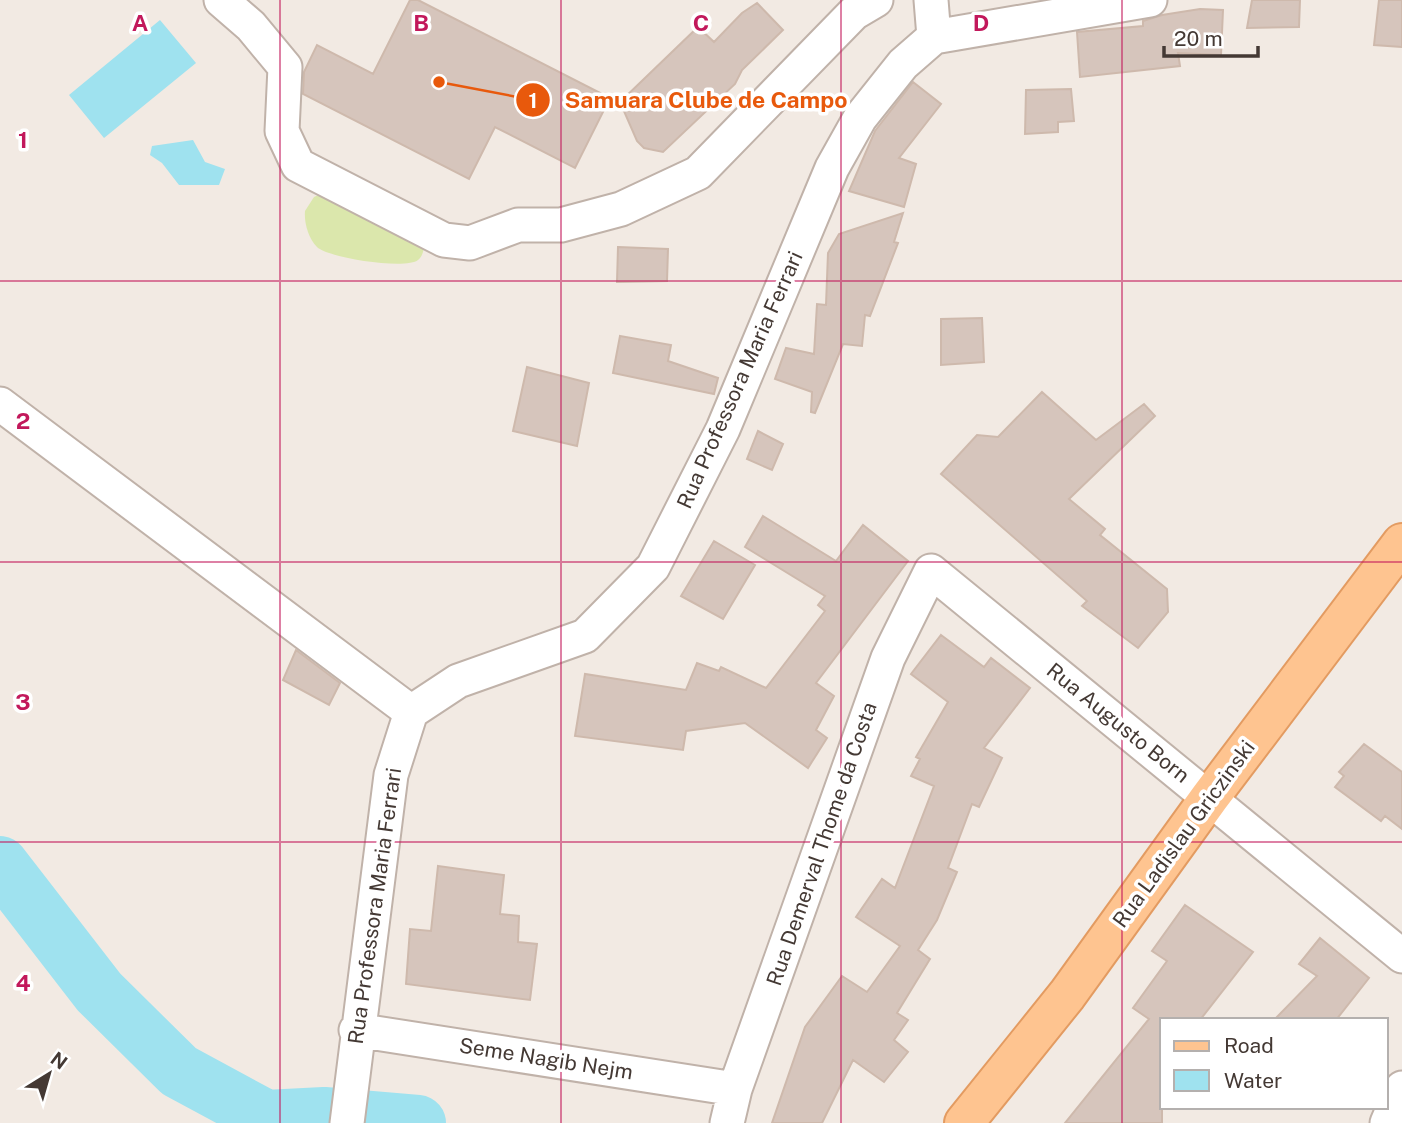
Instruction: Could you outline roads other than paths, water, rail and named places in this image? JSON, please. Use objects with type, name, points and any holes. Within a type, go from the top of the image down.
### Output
[{"type":"main road","name":"Rua Ladislau Griczinski","points":[[964,1123],[1067,995],[1210,797],[1402,543]]},
{"type":"street","points":[[222,0],[251,26],[285,67],[282,131],[298,165],[444,240],[470,243],[518,226],[562,225],[621,209],[698,173],[854,13],[876,0]]},
{"type":"street","points":[[931,0],[934,37],[1150,0]]},
{"type":"street","name":"Rua Professora Maria Ferrari","points":[[347,1123],[356,1030],[391,775],[411,712],[458,681],[585,636],[653,567],[723,429],[832,168],[884,84],[934,37]]},
{"type":"street","points":[[0,404],[411,712]]},
{"type":"street","name":"Rua Augusto Born","points":[[931,571],[1402,956]]},
{"type":"street","name":"Rua Demerval Thome da Costa","points":[[727,1123],[735,1089],[888,658],[931,571]]},
{"type":"street","name":"Seme Nagib Nejm","points":[[356,1030],[735,1089]]},
{"type":"street","points":[[1387,1123],[1402,1088]]},
{"type":"water","points":[[160,20],[196,63],[104,138],[69,95]]},
{"type":"water","points":[[193,140],[205,162],[225,169],[219,185],[179,185],[162,163],[150,155],[152,146]]},
{"type":"waterway","points":[[0,864],[99,992],[179,1071],[266,1118],[324,1115],[418,1123]]},
{"type":"place","name":"Samuara Clube de Campo","points":[[439,82]]}]
